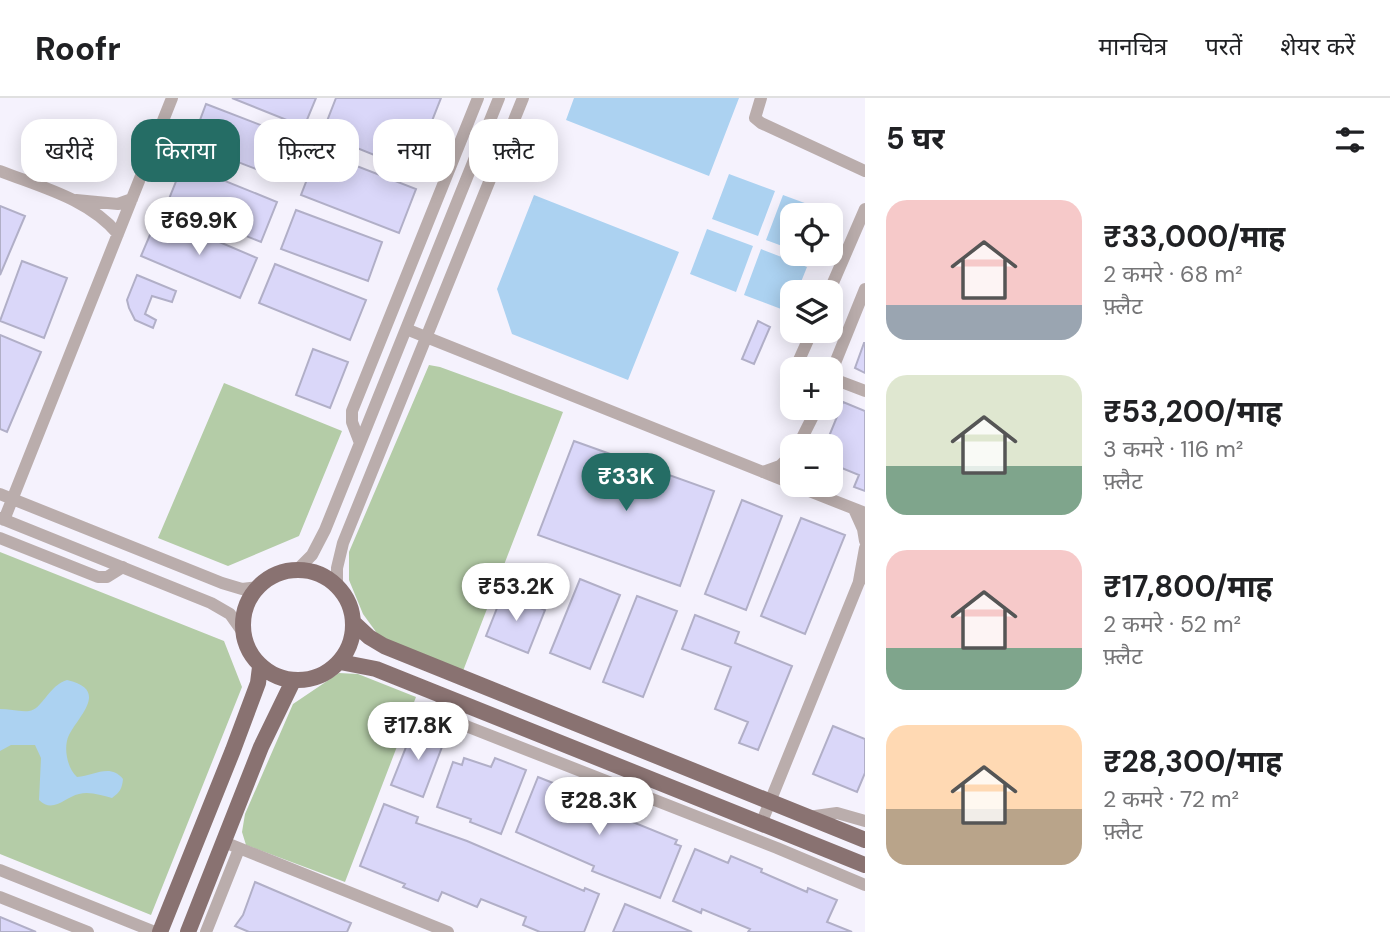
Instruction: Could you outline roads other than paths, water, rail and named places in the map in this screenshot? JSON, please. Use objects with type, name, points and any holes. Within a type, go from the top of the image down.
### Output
[{"type":"main road","points":[[298,569],[319,573],[337,585],[349,602],[354,623],[351,644],[340,662],[319,678],[293,681],[275,677],[260,667],[248,651],[242,631],[245,607],[258,587],[269,577],[298,569]]},
{"type":"main road","points":[[354,623],[384,646],[865,840]]},
{"type":"main road","points":[[340,662],[376,670],[865,865]]},
{"type":"main road","points":[[152,931],[233,750],[258,683],[260,667]]},
{"type":"main road","points":[[188,932],[261,747],[293,681]]},
{"type":"street","points":[[172,98],[118,234],[6,497],[2,519],[211,603],[230,614],[242,631]]},
{"type":"street","points":[[360,443],[352,422],[352,411],[478,98]]},
{"type":"street","points":[[298,569],[312,555],[325,530],[499,98]]},
{"type":"street","points":[[337,585],[337,568],[343,543],[523,98]]},
{"type":"street","points":[[761,98],[755,118],[761,123],[865,171]]},
{"type":"street","points":[[0,170],[76,200],[107,221],[118,234]]},
{"type":"street","points":[[76,200],[118,204],[132,198]]},
{"type":"street","points":[[834,280],[865,209]]},
{"type":"street","points":[[838,357],[865,289]]},
{"type":"street","points":[[406,330],[780,478]]},
{"type":"street","points":[[843,381],[865,391]]},
{"type":"street","points":[[805,434],[812,420]]},
{"type":"street","points":[[764,472],[780,466]]},
{"type":"street","points":[[6,497],[222,583],[242,589],[258,587]]},
{"type":"street","points":[[826,497],[860,511],[865,541]]},
{"type":"street","points":[[0,538],[98,577],[107,577],[123,567]]},
{"type":"street","points":[[761,824],[862,578],[865,548]]},
{"type":"street","points":[[438,694],[450,713],[467,726],[865,885]]},
{"type":"street","points":[[807,817],[837,813],[865,821]]},
{"type":"street","points":[[224,842],[448,932]]},
{"type":"street","points":[[206,932],[240,849]]},
{"type":"street","points":[[0,870],[152,931]]},
{"type":"street","points":[[0,897],[88,932]]},
{"type":"water","points":[[574,98],[739,98],[709,176],[566,120]]},
{"type":"water","points":[[729,174],[775,191],[758,236],[712,219]]},
{"type":"water","points":[[534,195],[679,252],[628,380],[512,334],[497,289]]},
{"type":"water","points":[[783,195],[805,203],[780,203],[780,245],[766,240]]},
{"type":"water","points":[[707,229],[753,246],[736,292],[690,274]]},
{"type":"water","points":[[761,249],[780,256],[780,266],[807,267],[802,280],[780,280],[780,309],[744,295]]},
{"type":"water","points":[[67,680],[80,684],[89,696],[84,711],[67,740],[68,763],[77,777],[107,771],[118,774],[123,782],[112,798],[83,793],[49,805],[39,800],[41,758],[35,745],[11,745],[0,751],[0,709],[34,710],[55,687]]}]
